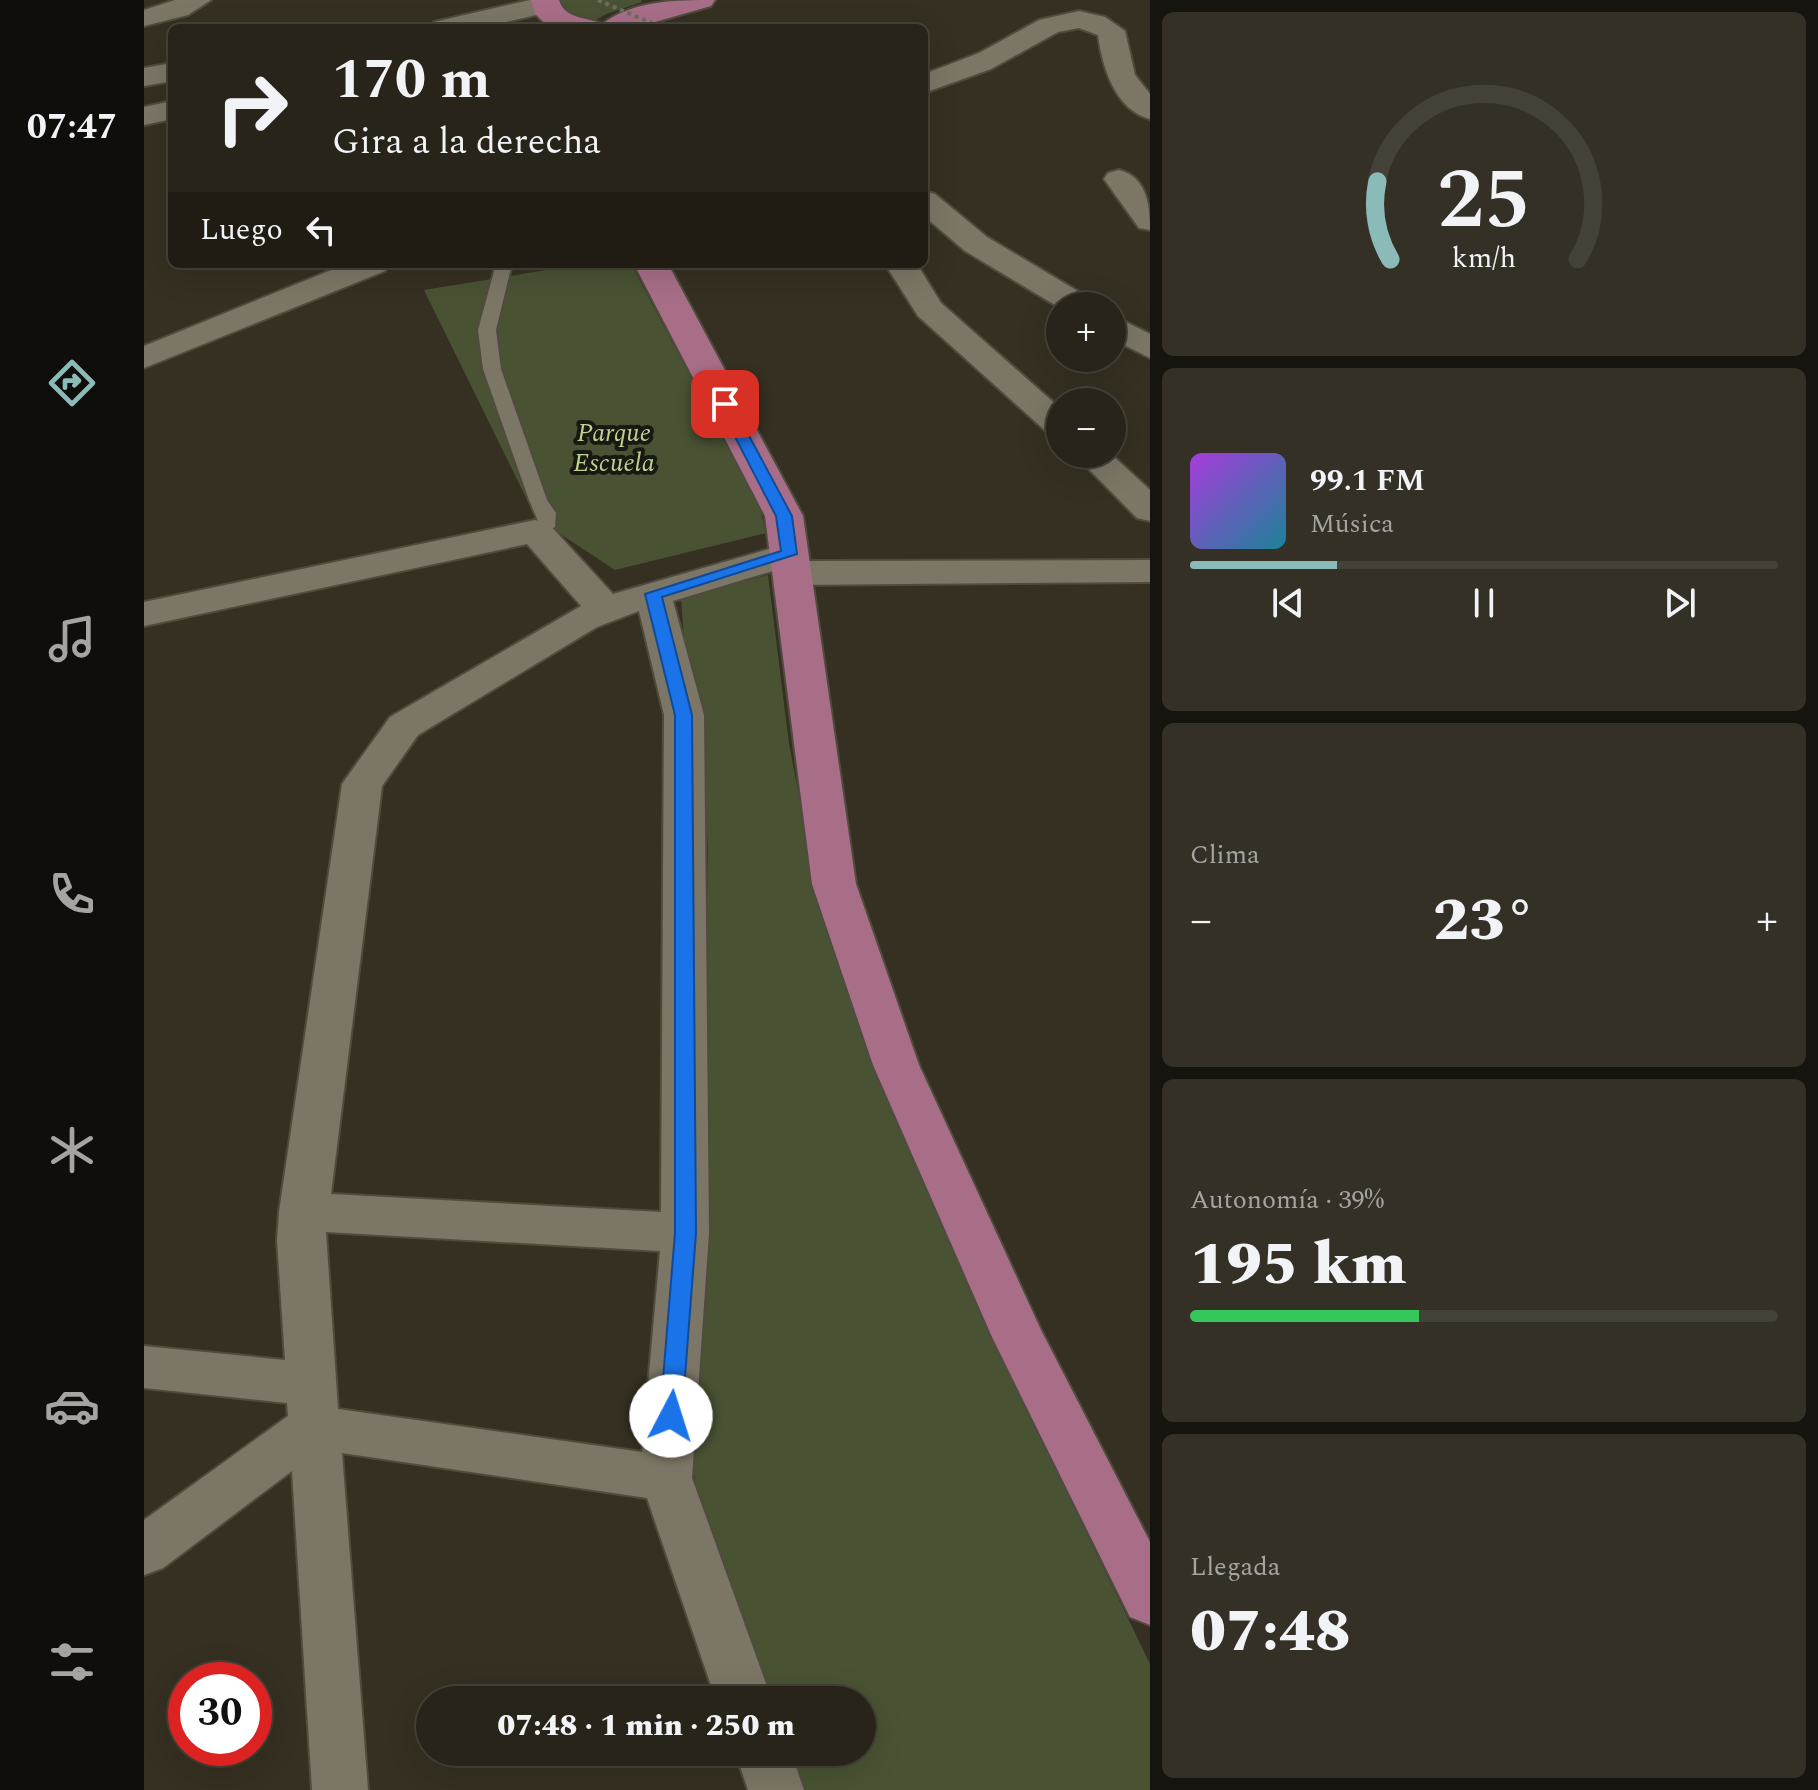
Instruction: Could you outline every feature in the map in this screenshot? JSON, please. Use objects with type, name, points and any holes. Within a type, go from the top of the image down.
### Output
[{"type":"main road","points":[[623,24],[701,0]]},
{"type":"main road","points":[[544,3],[559,21],[569,24]]},
{"type":"main road","points":[[653,268],[784,516],[834,884],[896,1065],[1018,1337],[1150,1599]]},
{"type":"street","points":[[144,18],[197,0]]},
{"type":"street","points":[[460,24],[544,3]]},
{"type":"street","points":[[928,82],[990,59],[1047,22],[1076,15],[1098,19],[1111,31],[1117,71],[1125,87],[1150,110]]},
{"type":"street","points":[[144,77],[168,73]]},
{"type":"street","points":[[144,116],[168,111]]},
{"type":"street","points":[[1119,179],[1150,221]]},
{"type":"street","points":[[928,203],[976,244],[1057,292]]},
{"type":"street","points":[[144,358],[364,268]]},
{"type":"street","points":[[903,268],[929,309],[1046,413]]},
{"type":"street","points":[[1126,333],[1150,348]]},
{"type":"street","points":[[1106,468],[1150,510]]},
{"type":"street","points":[[144,614],[535,531],[605,609]]},
{"type":"street","points":[[340,1790],[301,1240],[362,784],[404,726],[605,609],[653,594],[791,563],[1150,571]]},
{"type":"street","points":[[653,594],[684,715],[685,1233],[666,1478],[739,1686]]},
{"type":"street","points":[[303,1212],[685,1233]]},
{"type":"street","points":[[144,1367],[311,1406],[666,1478]]},
{"type":"street","points":[[144,1551],[311,1406]]},
{"type":"street","points":[[768,1766],[776,1790]]},
{"type":"lane","points":[[503,268],[487,330],[492,369],[538,500],[547,513],[548,523],[535,531]]},
{"type":"path","points":[[598,0],[657,13]]},
{"type":"green space","points":[[554,0],[642,2],[606,14],[591,23],[565,17]]},
{"type":"green space","name":"Parque Escuela","points":[[559,268],[633,268],[760,508],[766,533],[615,570],[536,518],[424,290]]},
{"type":"green space","points":[[768,575],[789,744],[823,919],[886,1096],[1008,1371],[1150,1664],[1150,1790],[797,1790],[788,1766],[876,1766],[876,1686],[759,1686],[699,1525],[693,1463],[702,1269],[708,848],[700,736],[685,655],[681,599]]},
{"type":"route","points":[[671,1416],[685,1233],[684,715],[653,594],[790,554],[784,516],[725,404]]}]
